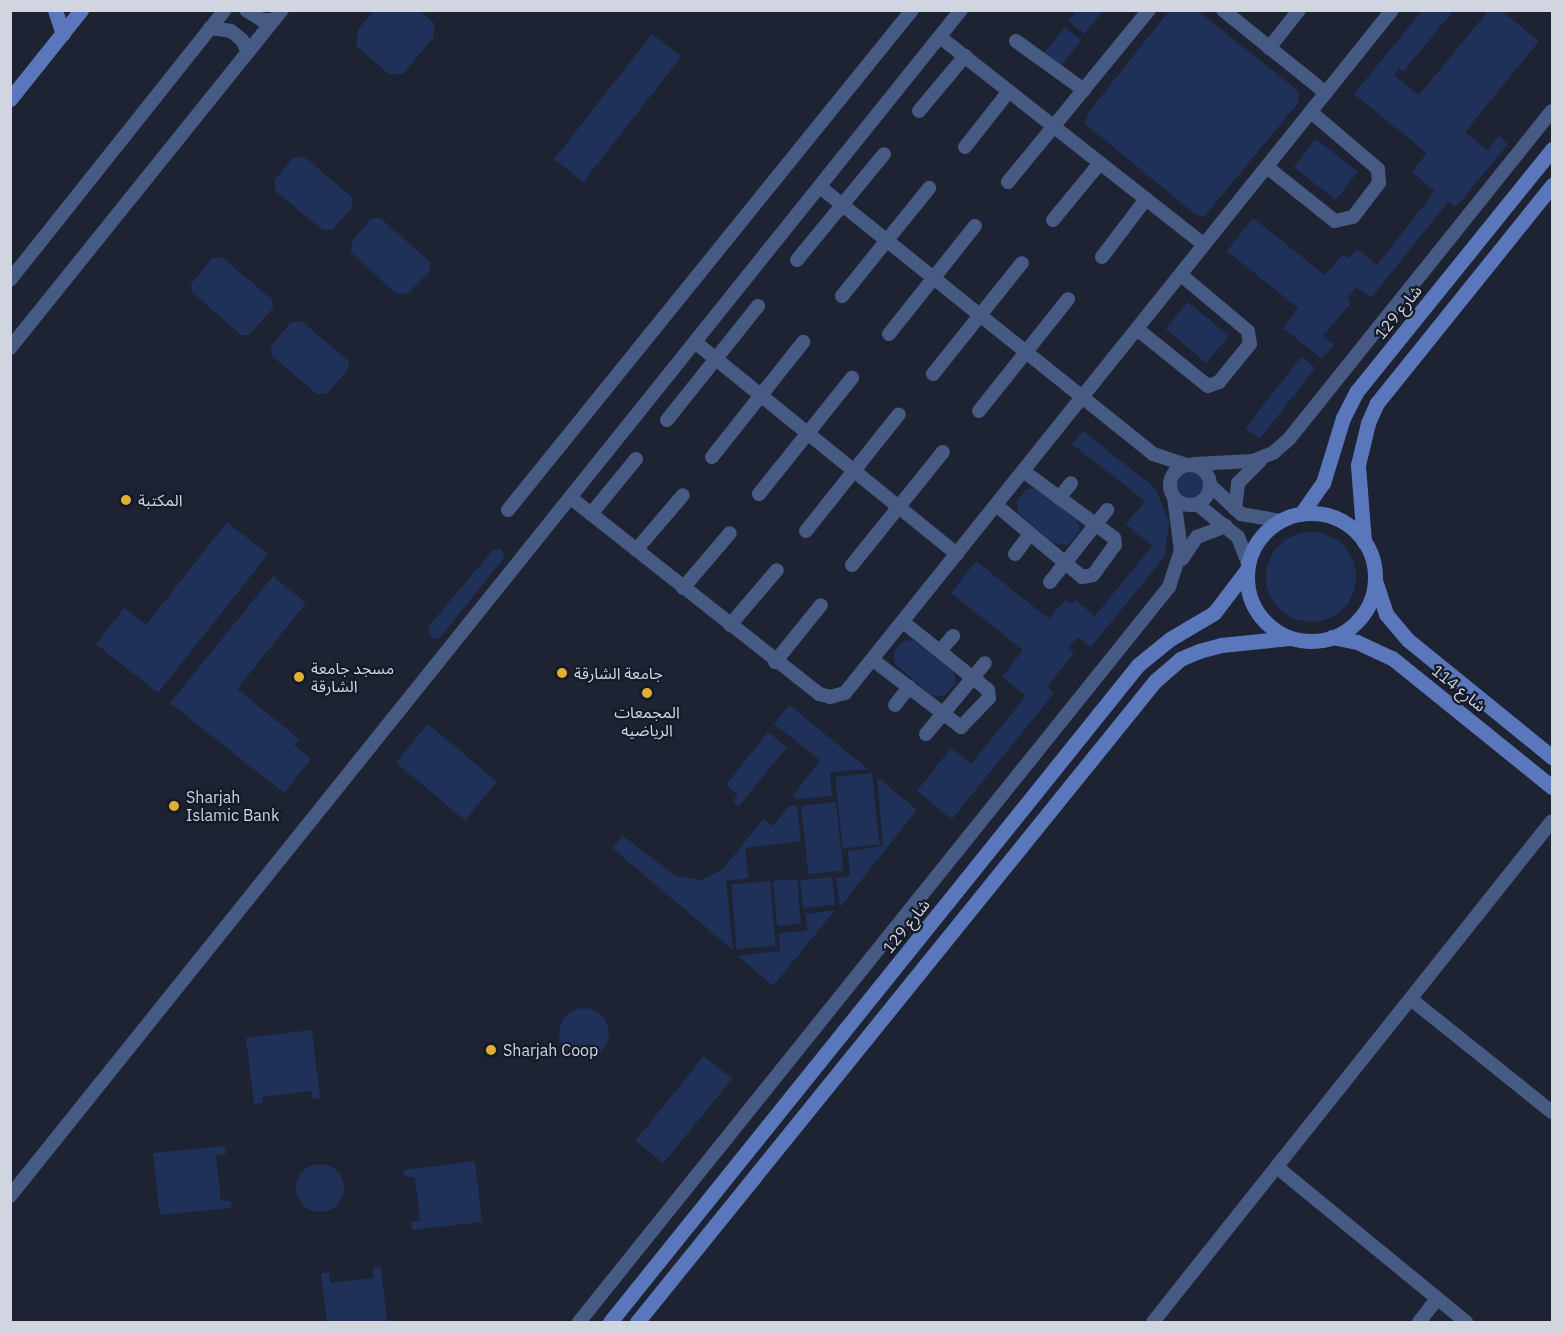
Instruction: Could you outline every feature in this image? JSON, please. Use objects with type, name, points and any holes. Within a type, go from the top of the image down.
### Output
[{"type":"street","points":[[56,10],[63,34]]},
{"type":"street","points":[[10,99],[81,10]]},
{"type":"street","points":[[10,280],[225,10]]},
{"type":"street","points":[[246,10],[262,20],[278,15]]},
{"type":"street","points":[[508,510],[912,10]]},
{"type":"street","points":[[10,1196],[961,10]]},
{"type":"street","points":[[1008,182],[1149,10]]},
{"type":"street","points":[[1222,10],[1326,93]]},
{"type":"street","points":[[1269,48],[1299,10]]},
{"type":"street","points":[[571,498],[775,662],[819,694],[830,697],[849,689],[1392,10]]},
{"type":"street","points":[[10,348],[278,15]]},
{"type":"street","points":[[210,28],[231,30],[243,40],[248,53]]},
{"type":"street","points":[[940,37],[1204,245]]},
{"type":"street","points":[[1016,41],[1084,90]]},
{"type":"street","points":[[920,111],[965,56]]},
{"type":"street","points":[[965,147],[1009,91]]},
{"type":"street","points":[[1235,509],[1241,477],[1289,439],[1552,111]]},
{"type":"street","points":[[1267,167],[1335,221],[1353,217],[1379,183],[1380,172],[1311,112]]},
{"type":"street","name":"شارع 129","points":[[1301,514],[1323,483],[1343,418],[1357,391],[1552,149]]},
{"type":"street","points":[[797,260],[884,154]]},
{"type":"street","points":[[1053,220],[1100,163]]},
{"type":"street","points":[[637,1323],[1155,681],[1180,659],[1199,651],[1290,638],[1317,641],[1332,637],[1361,617],[1376,582],[1373,562],[1365,542],[1358,465],[1365,433],[1377,403],[1552,185]]},
{"type":"street","points":[[820,187],[1153,454],[1205,470],[1211,484],[1235,509],[1253,518],[1280,520],[1301,514],[1337,519],[1365,542]]},
{"type":"street","points":[[842,296],[929,188]]},
{"type":"street","points":[[1102,257],[1146,199]]},
{"type":"street","points":[[889,334],[975,226]]},
{"type":"street","points":[[933,374],[1022,263]]},
{"type":"street","points":[[1137,329],[1204,385],[1219,382],[1238,360],[1250,344],[1250,334],[1180,275]]},
{"type":"street","points":[[979,411],[1068,299]]},
{"type":"street","points":[[667,420],[758,306]]},
{"type":"street","points":[[695,342],[957,554]]},
{"type":"street","points":[[712,457],[803,342]]},
{"type":"street","points":[[759,494],[852,378]]},
{"type":"street","points":[[806,531],[899,414]]},
{"type":"street","points":[[852,565],[943,452]]},
{"type":"street","points":[[1153,454],[1172,491],[1179,521],[1178,566]]},
{"type":"street","points":[[1172,491],[1174,472],[1189,464],[1225,465],[1266,458]]},
{"type":"street","points":[[591,514],[636,459]]},
{"type":"street","points":[[1179,521],[1195,504],[1207,497],[1211,484],[1225,465]]},
{"type":"street","points":[[996,505],[1082,577],[1093,575],[1115,541],[1023,471]]},
{"type":"street","points":[[1059,498],[1071,483]]},
{"type":"street","points":[[1172,491],[1195,504],[1238,537],[1247,567],[1248,592],[1256,612],[1271,628],[1290,638]]},
{"type":"street","points":[[636,550],[683,495]]},
{"type":"street","points":[[1050,582],[1107,510]]},
{"type":"street","points":[[1247,567],[1260,538],[1280,520]]},
{"type":"street","points":[[579,1323],[1162,596],[1197,537],[1226,526]]},
{"type":"street","points":[[683,588],[730,532]]},
{"type":"street","points":[[1015,554],[1030,534]]},
{"type":"street","name":"شارع 129","points":[[610,1323],[1138,665],[1170,639],[1214,612],[1247,567]]},
{"type":"street","points":[[730,625],[777,570]]},
{"type":"street","name":"شارع 114","points":[[1376,582],[1386,614],[1408,640],[1552,757]]},
{"type":"street","points":[[775,662],[820,605]]},
{"type":"street","points":[[873,660],[959,726],[966,726],[990,696],[988,690],[903,622]]},
{"type":"street","points":[[940,651],[953,636]]},
{"type":"street","name":"شارع 114","points":[[1332,637],[1357,642],[1392,658],[1552,787]]},
{"type":"street","points":[[926,734],[985,663]]},
{"type":"street","points":[[895,705],[909,687]]},
{"type":"street","points":[[1153,1323],[1552,821]]},
{"type":"street","points":[[1412,1000],[1552,1112]]},
{"type":"street","points":[[1278,1168],[1466,1323]]},
{"type":"street","points":[[1419,1323],[1437,1299]]},
{"type":"shaded area","points":[[374,10],[420,11],[435,24],[433,38],[403,74],[389,74],[356,46],[358,30]]},
{"type":"shaded area","points":[[1077,11],[1103,11],[1084,34],[1068,21]]},
{"type":"shaded area","points":[[1169,11],[1198,11],[1296,89],[1299,96],[1298,103],[1204,217],[1195,214],[1085,124],[1088,113]]},
{"type":"shaded area","points":[[1422,11],[1453,11],[1403,72],[1399,68],[1394,75],[1419,95],[1488,11],[1501,11],[1539,41],[1465,132],[1487,150],[1499,136],[1508,144],[1456,207],[1448,202],[1371,298],[1356,287],[1347,299],[1351,303],[1323,336],[1334,345],[1322,359],[1283,328],[1298,308],[1227,251],[1253,218],[1325,275],[1343,254],[1349,258],[1357,249],[1377,265],[1435,191],[1412,172],[1427,153],[1354,94]]},
{"type":"shaded area","points":[[1065,27],[1081,40],[1061,66],[1044,53]]},
{"type":"shaded area","points":[[652,34],[681,57],[583,182],[554,159]]},
{"type":"shaded area","points":[[1316,139],[1358,172],[1336,200],[1294,167]]},
{"type":"shaded area","points":[[303,156],[353,198],[352,208],[332,230],[323,230],[275,191],[275,179],[293,158]]},
{"type":"shaded area","points":[[379,217],[431,263],[429,272],[407,294],[395,293],[351,252],[352,241],[371,219]]},
{"type":"shaded area","points":[[221,257],[272,299],[273,308],[249,335],[241,335],[192,292],[191,284],[212,258]]},
{"type":"shaded area","points":[[1188,302],[1229,336],[1206,363],[1166,329]]},
{"type":"shaded area","points":[[301,321],[349,361],[348,369],[327,394],[317,394],[272,356],[271,346],[291,322]]},
{"type":"shaded area","points":[[1301,357],[1315,368],[1260,439],[1246,428]]},
{"type":"shaded area","points":[[1083,431],[1155,488],[1169,521],[1165,556],[1091,647],[1078,637],[1068,648],[1074,653],[1047,687],[1054,693],[952,819],[917,791],[951,748],[971,764],[1026,696],[1002,677],[1023,650],[951,593],[976,561],[1049,619],[1065,600],[1071,604],[1075,600],[1095,616],[1152,546],[1126,524],[1145,501],[1072,444]]},
{"type":"shaded area","points":[[1191,469],[1202,473],[1206,484],[1202,495],[1191,499],[1180,495],[1176,484],[1180,473]]},
{"type":"shaded area","points":[[1037,488],[1077,520],[1080,531],[1068,545],[1055,544],[1018,513],[1017,501],[1026,489]]},
{"type":"shaded area","points":[[227,522],[268,554],[158,693],[96,644],[124,608],[146,625]]},
{"type":"shaded area","points":[[1302,532],[1320,532],[1336,539],[1349,552],[1356,568],[1356,586],[1349,602],[1336,615],[1320,622],[1302,622],[1286,615],[1273,602],[1266,586],[1266,568],[1273,552],[1286,539]]},
{"type":"shaded area","points":[[502,549],[504,558],[440,638],[432,639],[428,627],[493,550]]},
{"type":"shaded area","points":[[273,576],[306,603],[237,689],[299,739],[294,745],[311,759],[284,793],[170,703]]},
{"type":"shaded area","points":[[913,640],[953,671],[956,683],[944,696],[931,695],[895,664],[894,652],[903,641]]},
{"type":"shaded area","points":[[789,705],[868,769],[830,772],[832,796],[799,799],[793,796],[820,760],[774,724]]},
{"type":"shaded area","points":[[428,724],[497,782],[465,820],[396,762]]},
{"type":"shaded area","points":[[768,732],[787,747],[739,806],[733,801],[738,794],[726,785]]},
{"type":"shaded area","points":[[872,773],[880,845],[843,848],[835,777]]},
{"type":"shaded area","points":[[877,777],[917,810],[840,907],[836,878],[850,876],[848,851],[883,846]]},
{"type":"shaded area","points":[[836,802],[843,871],[808,874],[801,806]]},
{"type":"shaded area","points":[[789,806],[797,806],[801,841],[745,848],[748,878],[726,881],[733,950],[612,848],[623,836],[676,876],[702,880],[723,869],[763,819],[773,826]]},
{"type":"shaded area","points":[[832,877],[835,905],[803,908],[800,880]]},
{"type":"shaded area","points":[[797,879],[801,924],[777,926],[773,881]]},
{"type":"shaded area","points":[[770,881],[776,946],[737,949],[731,884]]},
{"type":"shaded area","points":[[835,910],[773,986],[738,956],[780,951],[779,933],[807,931],[806,914]]},
{"type":"shaded area","points":[[589,1008],[602,1015],[608,1023],[608,1043],[602,1051],[594,1057],[579,1058],[566,1051],[560,1043],[559,1028],[566,1015],[574,1009]]},
{"type":"shaded area","points":[[312,1030],[320,1098],[313,1099],[312,1091],[262,1097],[263,1103],[254,1104],[246,1038]]},
{"type":"shaded area","points":[[704,1056],[732,1079],[663,1163],[635,1141]]},
{"type":"shaded area","points":[[225,1146],[226,1154],[216,1155],[221,1201],[231,1201],[232,1208],[160,1215],[153,1153]]},
{"type":"shaded area","points":[[475,1161],[482,1222],[412,1230],[411,1222],[420,1221],[415,1177],[405,1177],[404,1170]]},
{"type":"shaded area","points":[[320,1164],[337,1171],[344,1188],[337,1205],[320,1212],[303,1205],[296,1188],[303,1171]]},
{"type":"shaded area","points":[[381,1267],[387,1322],[327,1322],[321,1273],[329,1273],[330,1283],[373,1278],[373,1268]]},
{"type":"place","name":"المكتبة","points":[[126,500]]},
{"type":"place","name":"جامعة الشارقة","points":[[562,673]]},
{"type":"place","name":"مسجد جامعة الشارقة","points":[[299,677]]},
{"type":"place","name":"المجمعات الرياضيه","points":[[647,693]]},
{"type":"place","name":"Sharjah Islamic Bank","points":[[174,806]]},
{"type":"place","name":"Sharjah Coop","points":[[491,1050]]}]
